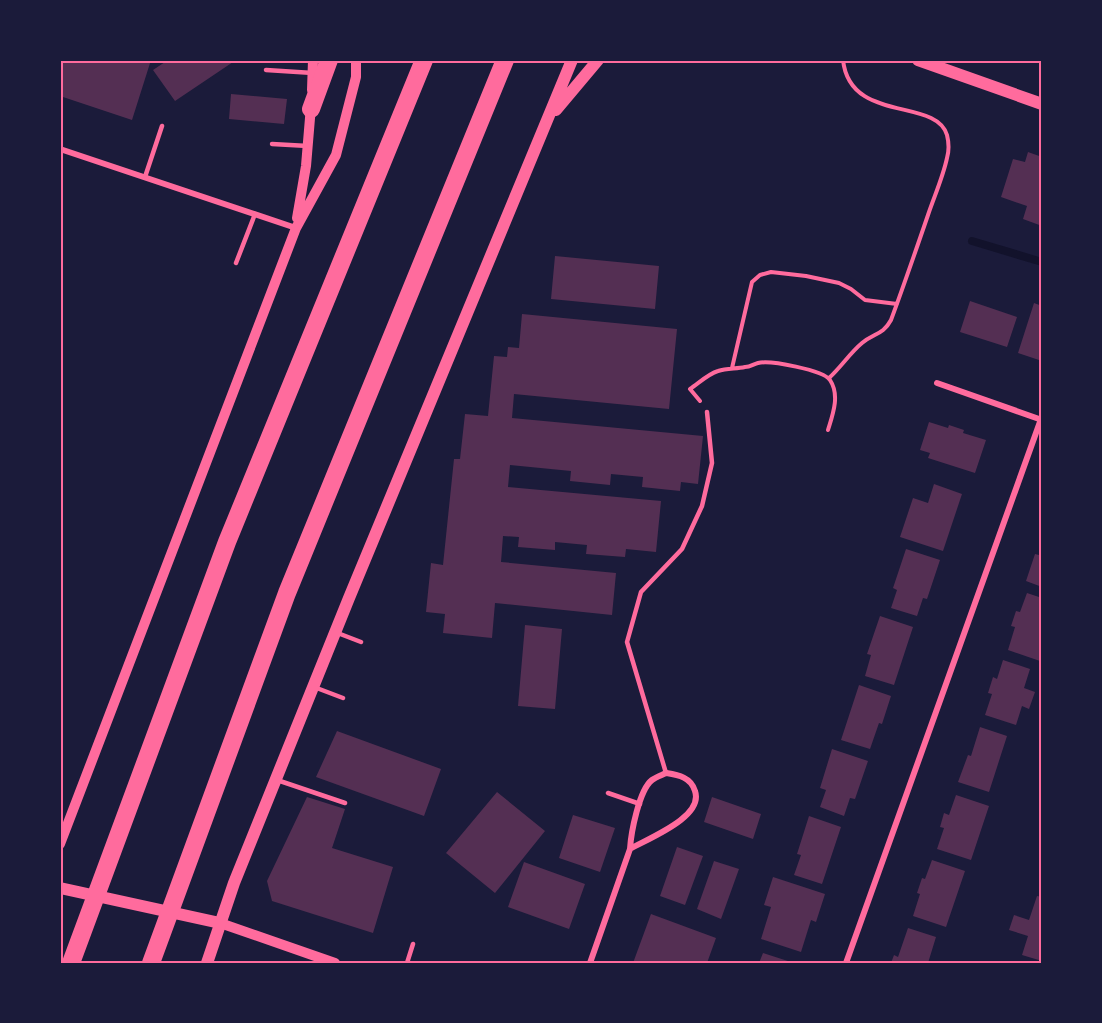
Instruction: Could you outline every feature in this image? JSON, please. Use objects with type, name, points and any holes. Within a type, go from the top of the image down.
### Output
[{"type":"highway","points":[[311,109],[329,60]]},
{"type":"highway","points":[[70,963],[227,542],[424,60]]},
{"type":"highway","points":[[151,963],[287,593],[505,60]]},
{"type":"main road","points":[[207,963],[234,883],[335,632],[572,60]]},
{"type":"main road","points":[[548,120],[598,60]]},
{"type":"main road","points":[[918,60],[1042,104]]},
{"type":"main road","points":[[65,889],[220,922]]},
{"type":"street","points":[[296,228],[308,146],[313,60]]},
{"type":"street","points":[[60,844],[296,228],[336,155],[356,76],[356,60]]},
{"type":"street","points":[[60,149],[296,228]]},
{"type":"street","points":[[846,963],[1041,420],[937,382]]},
{"type":"street","points":[[590,963],[630,849],[631,833],[644,790],[651,780],[666,773],[678,775],[690,781],[696,793],[694,807],[687,817],[630,849]]},
{"type":"street","points":[[220,922],[335,963]]},
{"type":"lane","points":[[266,70],[313,73]]},
{"type":"lane","points":[[145,177],[162,126]]},
{"type":"lane","points":[[272,144],[308,146]]},
{"type":"lane","points":[[236,263],[255,214]]},
{"type":"lane","points":[[666,773],[627,642],[641,592],[682,549],[702,506],[712,463],[707,412]]},
{"type":"lane","points":[[335,632],[361,642]]},
{"type":"lane","points":[[314,687],[343,698]]},
{"type":"lane","points":[[277,780],[345,803]]},
{"type":"lane","points":[[608,793],[640,804]]},
{"type":"lane","points":[[406,963],[413,944]]},
{"type":"path","points":[[829,378],[863,342],[886,329],[897,304],[947,159],[949,146],[946,133],[939,123],[924,116],[870,100],[857,91],[849,82],[843,60]]},
{"type":"path","points":[[732,368],[752,282],[760,275],[771,272],[827,280],[851,289],[865,300],[897,304]]},
{"type":"path","points":[[690,389],[715,372],[766,363],[822,373],[829,378],[835,402],[828,430]]},
{"type":"building","points":[[60,60],[151,60],[132,120],[60,96]]},
{"type":"building","points":[[168,60],[236,60],[175,101],[153,70]]},
{"type":"building","points":[[231,94],[287,99],[284,124],[229,119]]},
{"type":"building","points":[[1028,152],[1042,157],[1042,226],[1023,219],[1027,206],[1001,197],[1013,159],[1025,162]]},
{"type":"building","points":[[555,256],[659,266],[655,309],[551,299]]},
{"type":"building","points":[[970,301],[1017,317],[1007,347],[960,332]]},
{"type":"building","points":[[1034,303],[1042,306],[1042,361],[1018,353]]},
{"type":"building","points":[[522,314],[677,329],[669,409],[514,394],[512,418],[703,436],[698,484],[681,482],[680,491],[642,487],[643,477],[611,474],[610,485],[570,481],[571,471],[510,465],[508,487],[661,501],[656,552],[626,549],[625,557],[586,554],[587,545],[555,542],[555,550],[518,547],[519,537],[503,536],[501,562],[616,573],[612,615],[495,603],[492,638],[443,633],[445,614],[426,612],[431,563],[443,565],[454,459],[460,459],[465,414],[488,416],[494,356],[507,357],[508,347],[519,348]]},
{"type":"building","points":[[929,422],[948,428],[949,425],[964,430],[963,433],[986,440],[975,473],[928,458],[930,453],[920,450]]},
{"type":"building","points":[[934,484],[962,494],[943,551],[900,537],[913,498],[928,503]]},
{"type":"building","points":[[1042,546],[1042,587],[1026,581],[1035,554],[1039,555]]},
{"type":"building","points":[[906,549],[940,560],[927,599],[923,598],[917,616],[891,608],[897,590],[893,588]]},
{"type":"building","points":[[1027,593],[1042,598],[1042,656],[1040,661],[1008,650],[1015,627],[1011,626],[1016,611],[1020,612]]},
{"type":"building","points":[[880,616],[913,627],[894,685],[865,676],[871,655],[867,654]]},
{"type":"building","points":[[525,625],[562,629],[555,709],[518,706]]},
{"type":"building","points":[[1003,660],[1030,669],[1024,688],[1035,692],[1029,709],[1022,706],[1016,725],[985,715],[992,694],[988,693],[993,677],[997,679]]},
{"type":"building","points":[[859,685],[891,696],[882,724],[879,723],[870,749],[841,740]]},
{"type":"building","points":[[980,727],[1007,736],[989,792],[958,782],[968,755],[971,756]]},
{"type":"building","points":[[337,731],[441,769],[424,816],[316,777]]},
{"type":"building","points":[[832,749],[868,761],[855,799],[850,798],[844,816],[820,807],[826,790],[820,788]]},
{"type":"building","points":[[497,792],[545,831],[495,893],[446,853]]},
{"type":"building","points":[[956,795],[989,806],[971,860],[937,849],[944,828],[940,827],[944,813],[949,815]]},
{"type":"building","points":[[307,797],[345,809],[332,848],[393,867],[373,933],[272,901],[267,881]]},
{"type":"building","points":[[712,797],[761,814],[753,839],[704,822]]},
{"type":"building","points":[[573,815],[615,828],[600,872],[559,858]]},
{"type":"building","points":[[809,816],[841,827],[822,884],[794,875],[801,855],[797,854]]},
{"type":"building","points":[[677,847],[703,856],[685,905],[660,896]]},
{"type":"building","points":[[932,860],[965,871],[946,927],[913,916],[922,878],[925,879]]},
{"type":"building","points":[[714,861],[739,869],[721,919],[697,909]]},
{"type":"building","points":[[524,862],[585,884],[569,929],[508,907]]},
{"type":"building","points":[[773,877],[825,894],[816,922],[811,920],[801,952],[761,939],[771,907],[764,905]]},
{"type":"building","points":[[1037,896],[1042,897],[1042,961],[1022,955],[1028,936],[1009,930],[1014,915],[1029,920]]},
{"type":"building","points":[[651,914],[716,938],[707,963],[633,963]]},
{"type":"building","points":[[908,928],[936,937],[928,963],[891,963],[894,955],[898,957]]},
{"type":"building","points":[[763,953],[794,963],[759,963]]},
{"type":"waterway","points":[[972,241],[1042,262]]}]
